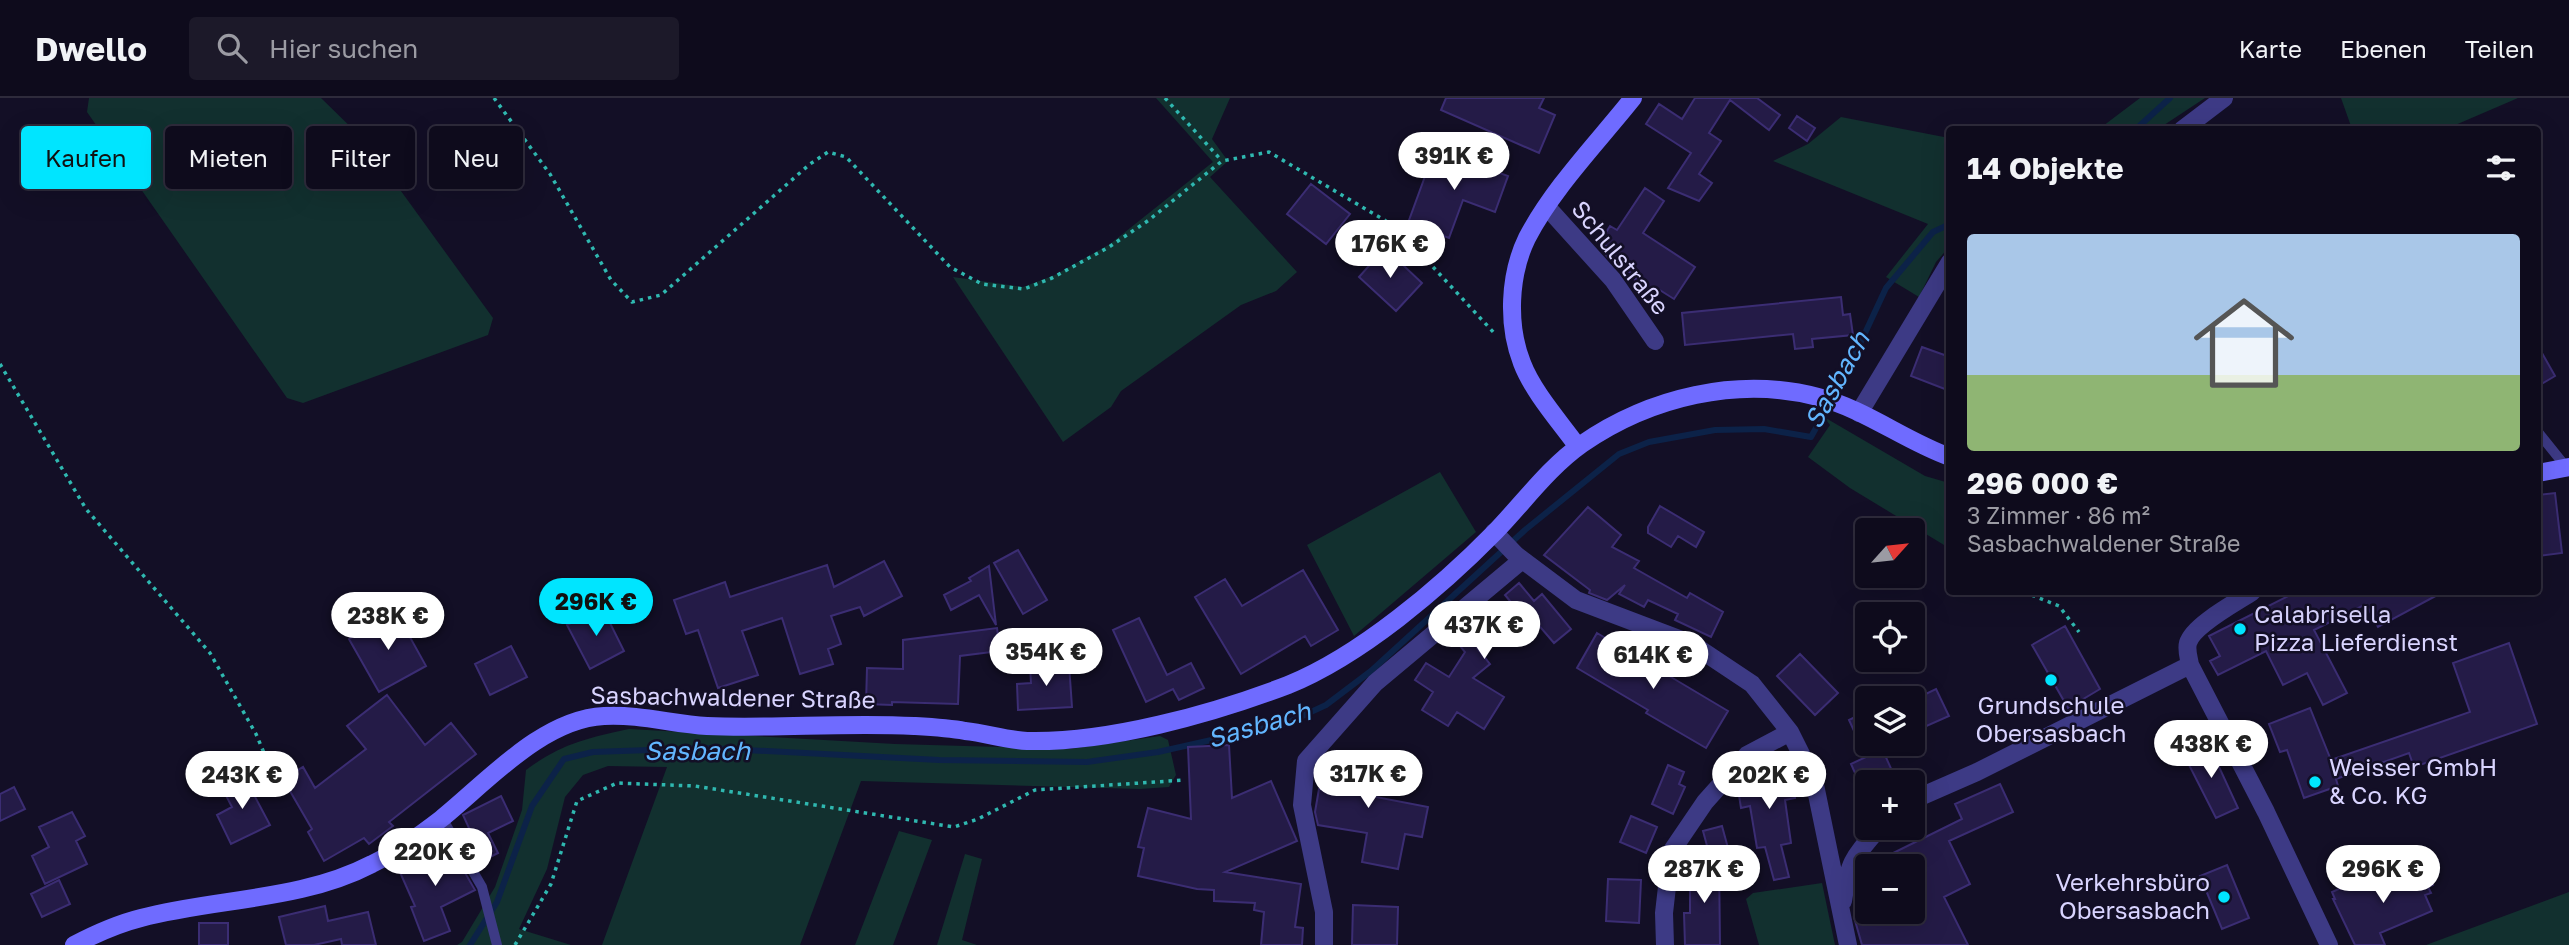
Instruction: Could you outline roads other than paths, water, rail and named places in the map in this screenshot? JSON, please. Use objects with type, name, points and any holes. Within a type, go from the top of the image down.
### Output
[{"type":"main road","points":[[1633,98],[1546,207],[1526,241],[1512,288],[1513,327],[1522,363],[1548,406],[1578,447],[1611,426],[1655,408],[1695,394],[1739,388],[1777,389],[1837,402],[1946,455]]},
{"type":"main road","name":"Sasbachwaldener Straße","points":[[74,945],[101,931],[141,918],[318,885],[366,868],[403,847],[442,818],[541,737],[580,719],[604,716],[714,726],[914,726],[1033,741],[1113,734],[1236,703],[1293,683],[1374,637],[1498,535],[1545,476],[1578,447]]},
{"type":"main road","points":[[2541,472],[2567,467]]},
{"type":"street","points":[[2187,126],[2224,98]]},
{"type":"street","name":"Schulstraße","points":[[1546,207],[1613,280],[1655,341]]},
{"type":"street","points":[[1859,413],[1946,269]]},
{"type":"street","points":[[1498,535],[1519,557],[1576,600],[1692,644],[1752,684],[1790,732],[1814,780],[1848,945]]},
{"type":"street","points":[[1324,945],[1324,912],[1302,805],[1306,761],[1375,683],[1519,557]]},
{"type":"street","points":[[2248,595],[2192,635],[2188,644],[2190,665],[2266,812],[2329,945]]},
{"type":"street","points":[[1925,795],[1977,772],[2190,665]]},
{"type":"street","points":[[1665,945],[1664,913],[1671,852],[1705,802],[1747,755],[1790,732]]},
{"type":"street","points":[[1841,915],[1848,870],[1855,855],[1868,840]]},
{"type":"lane","points":[[2541,436],[2567,467]]},
{"type":"lane","points":[[442,818],[482,887],[497,945]]},
{"type":"waterway","name":"Sasbach","points":[[2139,126],[2170,98]]},
{"type":"waterway","name":"Sasbach","points":[[470,945],[497,902],[532,806],[564,759],[593,752],[707,748],[939,760],[1087,762],[1158,752],[1287,723],[1326,705],[1371,671],[1525,530],[1619,454],[1649,442],[1715,430],[1764,429],[1811,437],[1845,376],[1886,288],[1933,232],[1946,226]]},
{"type":"place","name":"Calabrisella Pizza Lieferdienst","points":[[2240,629]]},
{"type":"place","name":"Grundschule Obersasbach","points":[[2051,680]]},
{"type":"place","name":"Weisser GmbH & Co. KG","points":[[2315,782]]},
{"type":"place","name":"Verkehrsbüro Obersasbach","points":[[2224,897]]}]
